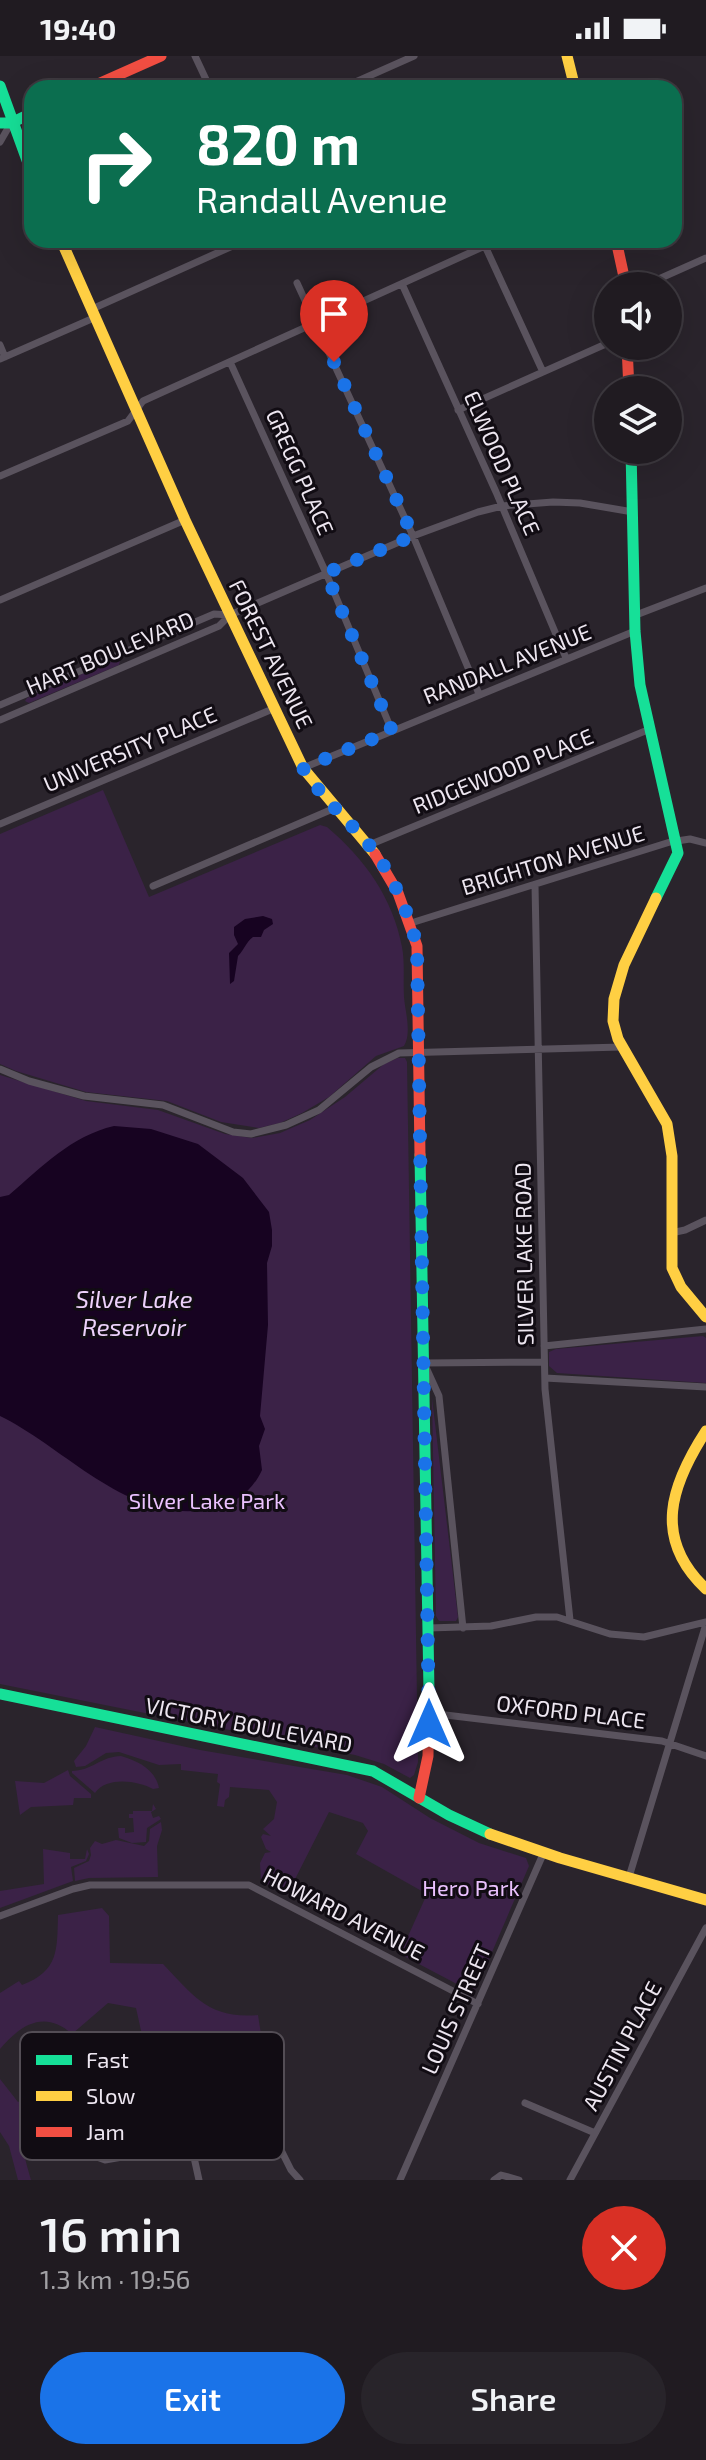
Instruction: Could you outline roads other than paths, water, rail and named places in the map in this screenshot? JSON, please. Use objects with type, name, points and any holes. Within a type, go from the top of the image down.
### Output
[{"type":"main road","points":[[107,80],[161,56]]},
{"type":"main road","points":[[567,56],[573,80]]},
{"type":"main road","points":[[0,86],[6,123],[24,158]]},
{"type":"main road","name":"FOREST AVENUE","points":[[65,248],[185,520],[303,768],[369,845],[394,886],[411,923],[417,946],[429,1628],[428,1763],[419,1798]]},
{"type":"main road","points":[[618,248],[623,272]]},
{"type":"main road","points":[[631,464],[635,631],[640,685],[678,853],[627,958],[617,987],[612,1018],[622,1047],[657,1103],[668,1130],[672,1156],[673,1272],[681,1287],[706,1317]]},
{"type":"main road","points":[[706,1431],[679,1476],[672,1507],[683,1560],[692,1576],[706,1589]]},
{"type":"main road","name":"VICTORY BOULEVARD","points":[[0,1694],[355,1766],[394,1781],[478,1829],[706,1900]]},
{"type":"street","points":[[195,56],[206,80]]},
{"type":"street","points":[[360,80],[414,56]]},
{"type":"street","points":[[0,142],[6,123]]},
{"type":"street","points":[[0,345],[2,358],[229,248]]},
{"type":"street","points":[[0,476],[128,421],[143,401],[481,248]]},
{"type":"street","points":[[486,248],[543,372]]},
{"type":"street","points":[[674,272],[706,258]]},
{"type":"street","points":[[297,283],[413,536],[479,694]]},
{"type":"street","name":"ELWOOD PLACE","points":[[402,284],[502,506],[566,658]]},
{"type":"street","points":[[458,410],[594,349]]},
{"type":"street","name":"GREGG PLACE","points":[[230,362],[326,573],[392,731]]},
{"type":"street","name":"HART BOULEVARD","points":[[0,720],[219,626],[230,615],[458,518],[502,506],[566,502],[633,512]]},
{"type":"street","points":[[0,600],[185,520]]},
{"type":"street","points":[[636,615],[706,588]]},
{"type":"street","name":"HART BOULEVARD","points":[[0,705],[214,614],[230,615]]},
{"type":"street","name":"RANDALL AVENUE","points":[[303,768],[635,631]]},
{"type":"street","name":"UNIVERSITY PLACE","points":[[0,824],[275,708]]},
{"type":"street","name":"RIDGEWOOD PLACE","points":[[369,845],[650,729]]},
{"type":"street","points":[[153,886],[335,808]]},
{"type":"street","name":"BRIGHTON AVENUE","points":[[411,923],[675,841],[690,839],[706,843]]},
{"type":"street","name":"SILVER LAKE ROAD","points":[[535,885],[544,1362],[570,1620]]},
{"type":"street","points":[[0,1069],[29,1081],[84,1096],[163,1105],[233,1132],[251,1134],[303,1119],[334,1100],[381,1060],[394,1054],[622,1047]]},
{"type":"street","points":[[671,1233],[706,1220]]},
{"type":"street","points":[[544,1346],[706,1329]]},
{"type":"street","points":[[463,1628],[439,1396],[424,1363],[544,1362]]},
{"type":"street","points":[[545,1378],[706,1387]]},
{"type":"street","points":[[429,1628],[491,1626],[536,1617],[570,1620],[610,1634],[644,1637],[706,1623],[629,1877]]},
{"type":"street","name":"OXFORD PLACE","points":[[429,1713],[669,1743],[706,1756]]},
{"type":"street","name":"LOUIS STREET","points":[[400,2180],[544,1852]]},
{"type":"street","name":"HOWARD AVENUE","points":[[0,1916],[90,1885],[249,1885],[478,2004]]},
{"type":"street","name":"AUSTIN PLACE","points":[[570,2180],[706,1928]]},
{"type":"street","points":[[525,2103],[595,2133]]},
{"type":"street","points":[[284,2156],[300,2180]]},
{"type":"street","points":[[194,2160],[199,2180]]},
{"type":"street","points":[[291,2170],[292,2180]]},
{"type":"street","points":[[498,2178],[519,2180]]},
{"type":"water","points":[[263,916],[272,919],[273,924],[264,930],[261,937],[253,937],[238,956],[234,981],[230,984],[229,953],[238,944],[234,927],[245,919]]},
{"type":"water","name":"Silver Lake Reservoir","points":[[114,1126],[151,1129],[198,1144],[243,1178],[269,1212],[272,1246],[267,1263],[268,1325],[260,1416],[265,1429],[259,1446],[262,1470],[247,1491],[235,1501],[219,1507],[180,1511],[152,1506],[125,1495],[0,1416],[0,1197],[9,1195],[71,1145]]},
{"type":"park label","name":"Silver Lake Park","points":[[207,1501]]},
{"type":"park label","name":"Hero Park","points":[[471,1888]]}]
